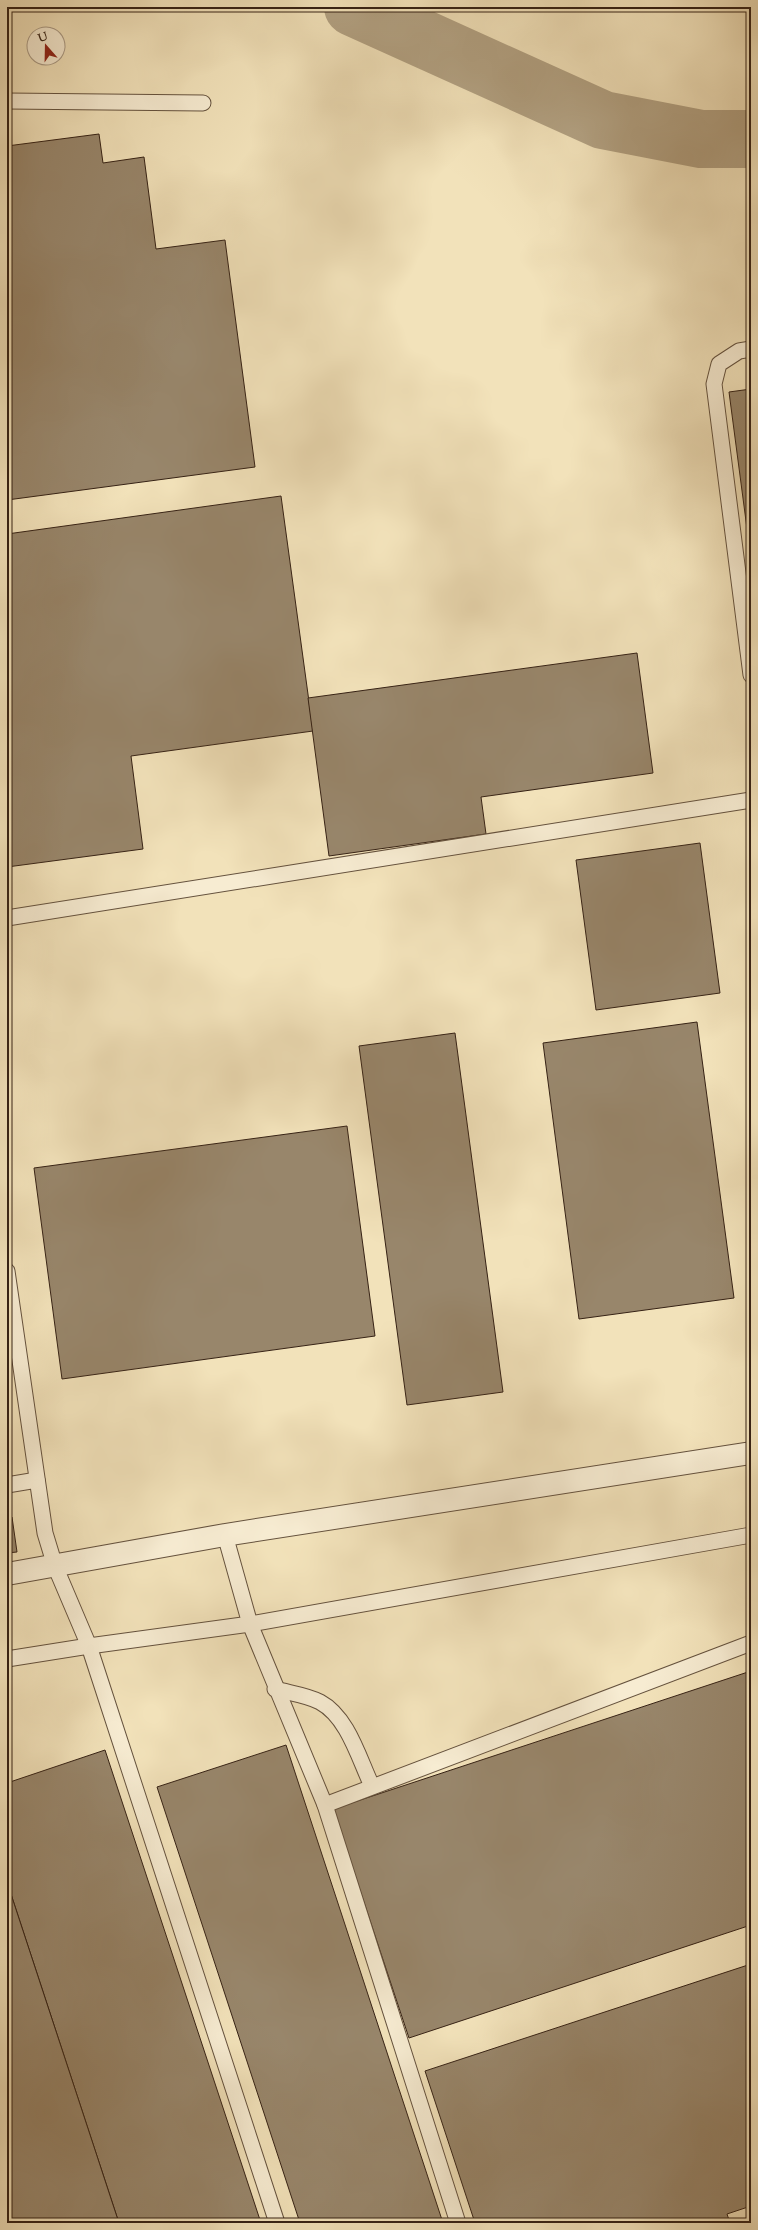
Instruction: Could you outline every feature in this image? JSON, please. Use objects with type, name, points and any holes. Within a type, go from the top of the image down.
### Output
[{"type":"street","points":[[7,1574],[225,1535],[751,1453]]},
{"type":"lane","points":[[7,101],[203,103]]},
{"type":"lane","points":[[751,349],[739,350],[719,364],[714,384],[751,675]]},
{"type":"lane","points":[[7,918],[751,800]]},
{"type":"lane","points":[[7,1271],[45,1533],[55,1566],[89,1646],[277,2223]]},
{"type":"lane","points":[[7,1485],[37,1480]]},
{"type":"lane","points":[[225,1535],[250,1624],[275,1688],[325,1805],[458,2223]]},
{"type":"lane","points":[[7,1659],[250,1624],[751,1535]]},
{"type":"lane","points":[[325,1805],[751,1643]]},
{"type":"lane","points":[[275,1688],[320,1702],[334,1713],[346,1730],[372,1786]]},
{"type":"building","points":[[99,134],[103,163],[144,157],[156,249],[225,240],[255,467],[7,500],[7,146]]},
{"type":"building","points":[[751,389],[751,559],[729,392]]},
{"type":"building","points":[[281,496],[313,731],[131,756],[143,849],[7,867],[7,534]]},
{"type":"building","points":[[637,653],[653,773],[481,797],[486,834],[329,856],[308,698]]},
{"type":"building","points":[[700,843],[720,993],[596,1010],[576,860]]},
{"type":"building","points":[[697,1022],[734,1298],[579,1319],[543,1043]]},
{"type":"building","points":[[455,1033],[503,1392],[407,1405],[359,1046]]},
{"type":"building","points":[[347,1126],[375,1336],[62,1379],[34,1168]]},
{"type":"building","points":[[12,1517],[17,1552],[7,1553],[7,1518]]},
{"type":"building","points":[[751,1671],[751,1925],[409,2038],[333,1809]]},
{"type":"building","points":[[286,1745],[443,2223],[300,2223],[157,1787]]},
{"type":"building","points":[[105,1750],[261,2223],[119,2223],[7,1882],[7,1783]]},
{"type":"building","points":[[7,1882],[119,2223],[7,2223]]},
{"type":"building","points":[[751,1964],[751,2206],[727,2214],[730,2223],[475,2223],[425,2071]]},
{"type":"waterway","points":[[353,7],[603,120],[701,139],[751,139]]}]
